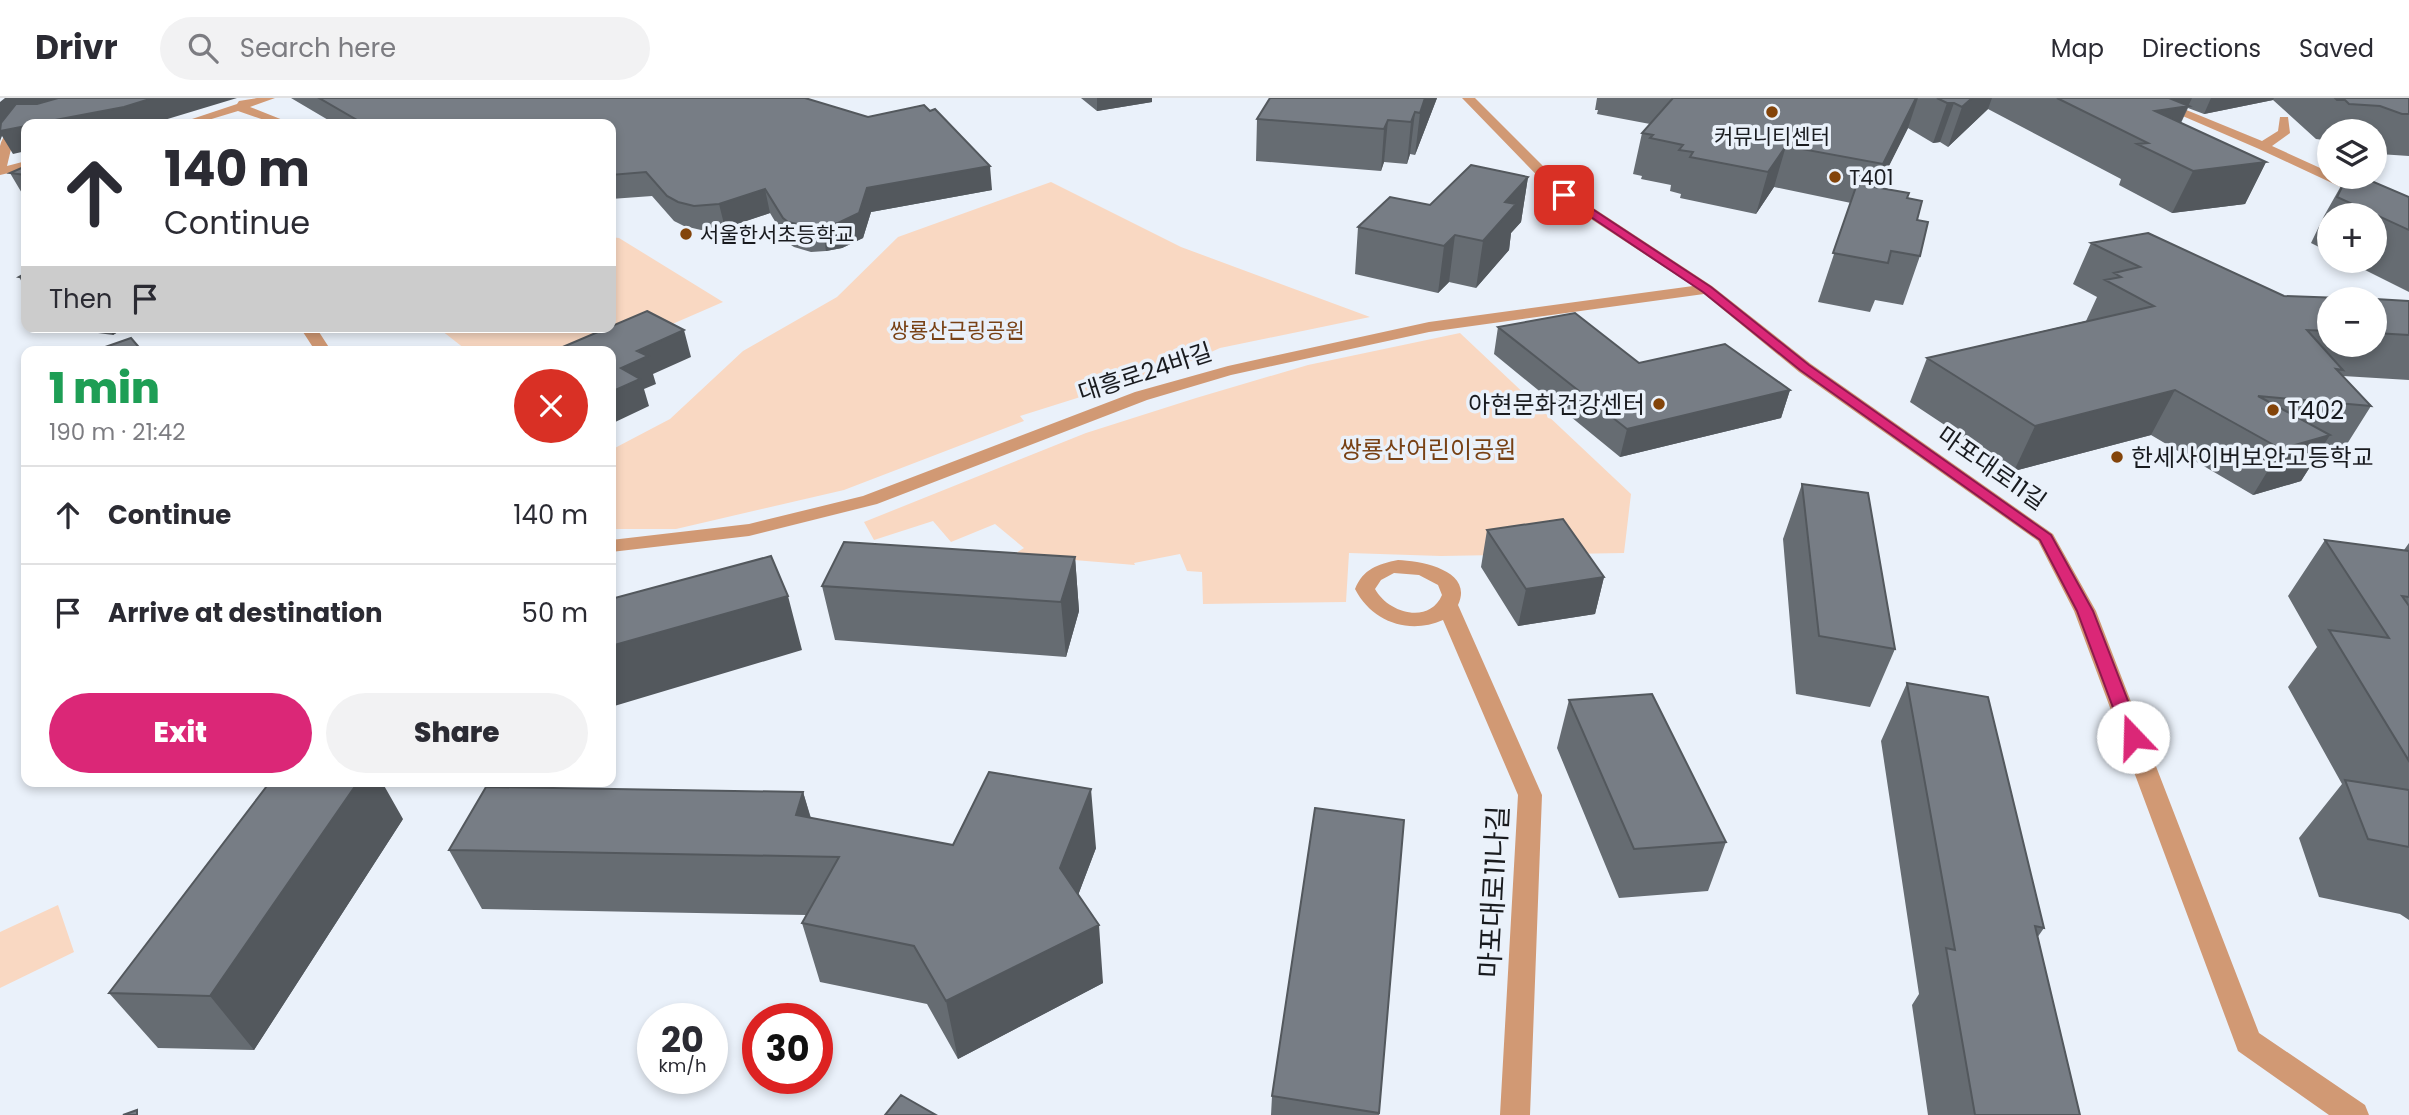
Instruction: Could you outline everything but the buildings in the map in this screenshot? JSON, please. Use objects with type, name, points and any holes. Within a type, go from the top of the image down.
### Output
[{"type":"street","points":[[33,119],[52,103],[65,98]]},
{"type":"street","points":[[197,119],[243,103],[269,98]]},
{"type":"street","name":"마포대로11길","points":[[1468,98],[1564,195],[1707,289],[1805,368],[2046,538],[2085,611],[2248,1042],[2354,1115]]},
{"type":"street","points":[[2147,98],[2259,152],[2280,154],[2409,215]]},
{"type":"street","points":[[243,103],[277,119]]},
{"type":"street","points":[[2259,152],[2284,132],[2284,120]]},
{"type":"street","points":[[21,129],[10,137],[2,154],[0,171],[21,166]]},
{"type":"street","name":"대흥로24바길","points":[[616,544],[749,530],[870,500],[1141,396],[1228,371],[1429,327],[1707,289]]},
{"type":"street","name":"마포대로11나길","points":[[1448,606],[1530,795],[1516,1115]]},
{"type":"green space","name":"쌍룡산근링공원","points":[[1051,182],[1181,247],[1370,317],[1220,348],[1182,365],[1020,416],[1024,421],[844,490],[676,529],[616,529],[616,447],[670,419],[743,351],[837,297],[898,237]]},
{"type":"green space","points":[[616,238],[723,302],[616,349],[616,346],[461,346],[445,333],[616,333]]},
{"type":"green space","name":"쌍룡산어린이공원","points":[[1460,333],[1631,494],[1624,553],[1441,556],[1349,553],[1346,602],[1203,604],[1202,572],[1187,571],[1180,554],[1134,563],[1135,565],[1013,555],[1024,548],[995,524],[951,542],[933,521],[874,540],[864,522],[1086,433],[1196,398],[1308,365]]},
{"type":"green space","points":[[58,905],[74,952],[0,988],[0,932]]},
{"type":"place","name":"커뮤니티센터","points":[[1772,112]]},
{"type":"place","name":"T401","points":[[1835,177]]},
{"type":"place","name":"서울한서초등학교","points":[[686,234]]},
{"type":"place","name":"아현문화건강센터","points":[[1659,404]]},
{"type":"place","name":"T402","points":[[2273,410]]},
{"type":"place","name":"한세사이버보안고등학교","points":[[2117,457]]},
{"type":"route","points":[[1564,195],[1707,289],[1805,368],[2046,538],[2085,611],[2133,737]]}]
